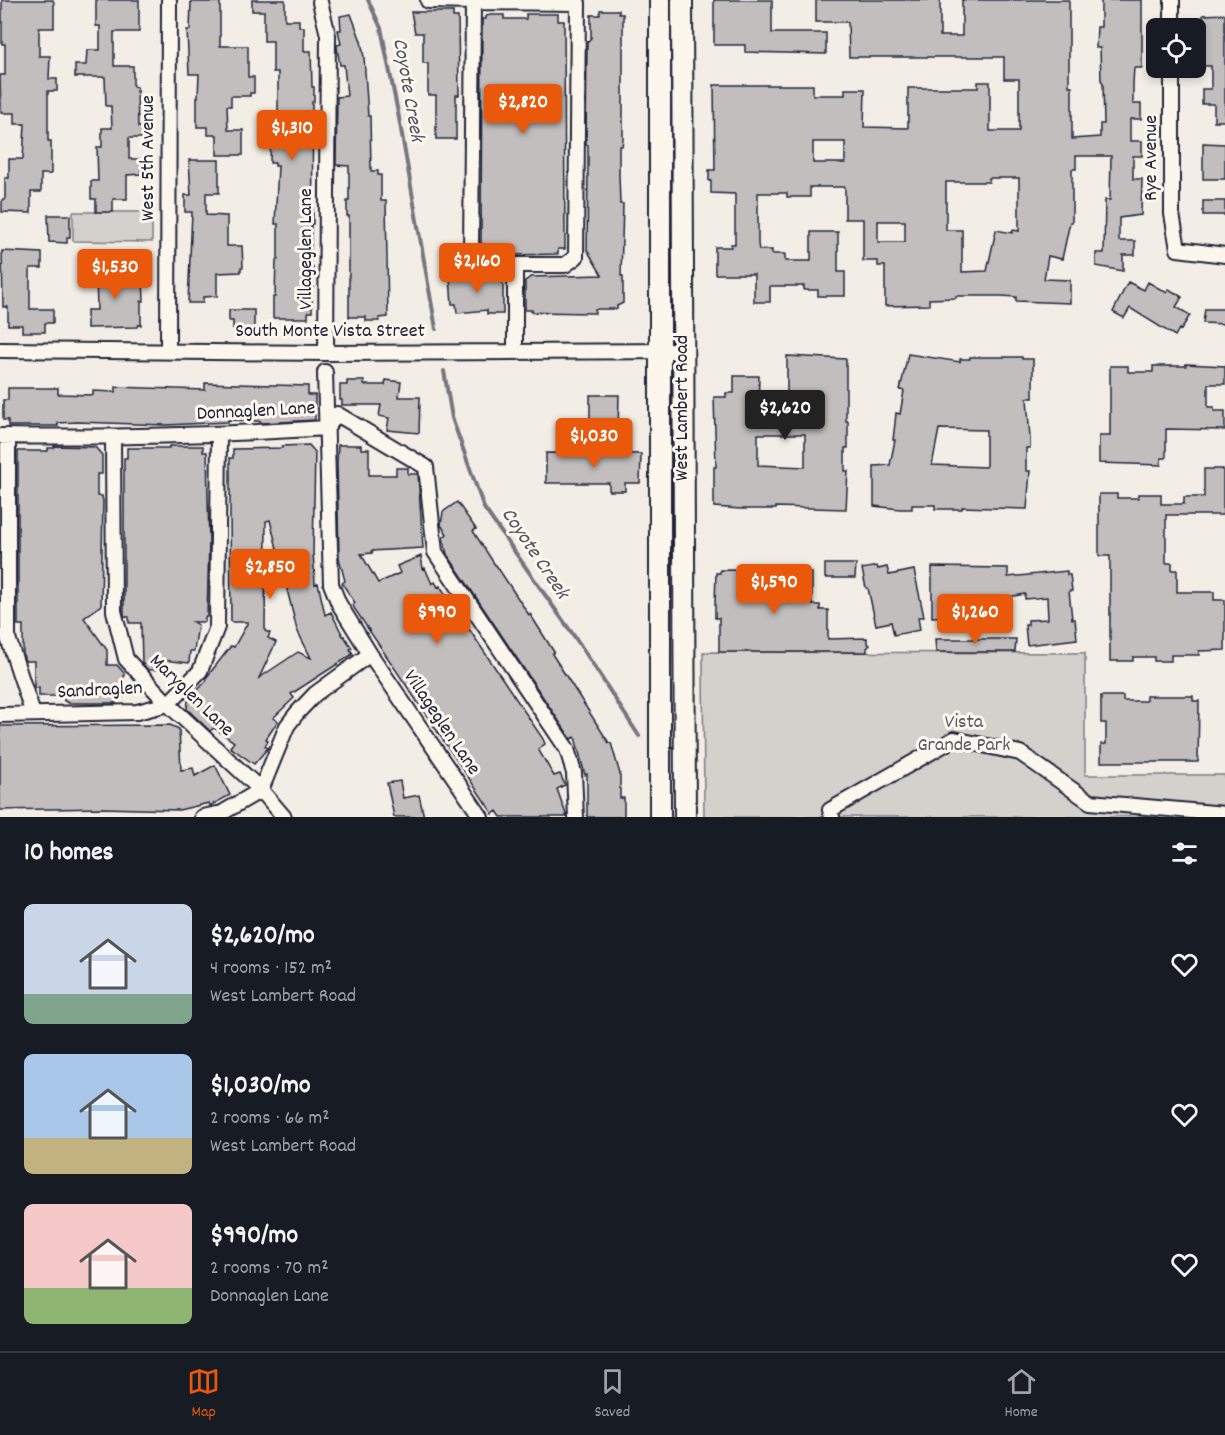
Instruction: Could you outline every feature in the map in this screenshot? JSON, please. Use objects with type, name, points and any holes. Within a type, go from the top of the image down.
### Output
[{"type":"main road","name":"West Lambert Road","points":[[660,0],[660,817]]},
{"type":"main road","name":"West Lambert Road","points":[[682,0],[685,817]]},
{"type":"street","name":"West 5th Avenue","points":[[168,351],[169,0]]},
{"type":"street","points":[[1172,0],[1172,18]]},
{"type":"street","points":[[428,1],[578,3],[576,257],[565,265],[515,265],[482,262],[471,256],[473,2]]},
{"type":"street","name":"Villageglen Lane","points":[[320,2],[328,35],[326,353]]},
{"type":"street","name":"Rye Avenue","points":[[1172,78],[1172,214],[1178,249],[1225,255]]},
{"type":"street","points":[[515,265],[515,351]]},
{"type":"street","name":"South Monte Vista Street","points":[[0,350],[326,353],[683,351]]},
{"type":"street","name":"Villageglen Lane","points":[[325,372],[331,584],[339,604],[370,654],[482,817]]},
{"type":"street","name":"Donnaglen Lane","points":[[4,436],[219,435],[327,428],[337,414],[426,467],[435,552],[567,749],[574,773],[576,817]]},
{"type":"street","name":"Sandraglen","points":[[0,715],[137,712],[168,704],[200,670],[217,627],[219,435]]},
{"type":"street","points":[[4,436],[8,638],[33,714]]},
{"type":"street","name":"Maryglen Lane","points":[[113,437],[114,610],[126,659],[168,704],[261,790],[284,817]]},
{"type":"street","points":[[202,817],[222,813],[261,790],[287,726],[297,713],[315,694],[370,654]]},
{"type":"street","points":[[832,817],[830,810],[954,739],[1020,753],[1090,802],[1225,814]]},
{"type":"green space","points":[[73,212],[152,212],[152,242],[73,241]]},
{"type":"green space","name":"Vista Grande Park","points":[[703,652],[1085,653],[1085,775],[1225,775],[1225,817],[704,817]]},
{"type":"building","points":[[2,0],[53,0],[54,3],[54,28],[39,28],[39,56],[50,56],[49,79],[57,79],[57,91],[48,91],[48,141],[51,141],[51,174],[41,174],[41,192],[31,192],[31,213],[2,212],[2,200],[5,200],[5,178],[9,178],[9,159],[23,159],[25,124],[15,124],[15,113],[1,113],[0,75],[5,75]]},
{"type":"building","points":[[96,0],[139,0],[139,32],[114,32],[114,66],[133,66],[133,86],[137,87],[138,127],[142,127],[142,138],[129,138],[129,159],[141,159],[141,174],[127,175],[127,199],[113,199],[113,212],[96,212],[96,199],[91,199],[91,181],[98,181],[97,147],[102,147],[102,128],[112,128],[111,106],[106,106],[105,77],[75,77],[75,65],[86,65],[87,50],[100,50],[100,26],[96,26]]},
{"type":"building","points":[[252,0],[285,0],[285,20],[299,20],[299,27],[304,27],[304,51],[311,51],[312,87],[314,87],[314,102],[312,102],[313,224],[311,224],[313,288],[312,312],[308,312],[308,318],[273,318],[276,260],[278,260],[278,224],[275,224],[278,166],[270,163],[271,130],[275,130],[275,116],[278,116],[278,72],[273,72],[273,41],[264,41],[264,11],[252,11]]},
{"type":"building","points":[[714,0],[772,0],[772,33],[826,33],[826,54],[745,52],[745,45],[714,45]]},
{"type":"building","points":[[816,0],[940,0],[940,36],[962,36],[962,0],[1069,0],[1069,86],[1072,86],[1072,139],[1100,137],[1100,124],[1104,124],[1100,48],[1096,48],[1097,27],[1101,27],[1101,0],[1142,0],[1142,68],[1134,68],[1133,83],[1133,104],[1141,104],[1141,119],[1130,119],[1130,141],[1142,141],[1142,156],[1133,156],[1133,179],[1142,179],[1141,215],[1119,218],[1119,241],[1135,241],[1135,255],[1123,255],[1123,271],[1096,266],[1096,253],[1104,253],[1105,200],[1110,200],[1111,156],[1076,156],[1076,169],[1072,169],[1072,222],[1070,222],[1062,259],[1048,256],[1044,279],[1070,280],[1070,303],[1016,301],[1016,297],[1002,296],[956,296],[956,298],[929,299],[929,305],[885,306],[885,266],[878,266],[878,261],[863,261],[863,219],[845,219],[845,187],[810,187],[810,197],[787,197],[787,193],[758,193],[758,244],[759,250],[772,250],[772,254],[785,254],[785,261],[811,261],[811,232],[838,232],[838,272],[845,272],[845,296],[818,296],[818,290],[804,290],[804,286],[770,286],[770,302],[754,302],[754,274],[715,274],[715,247],[731,247],[731,244],[735,244],[735,194],[711,193],[709,170],[715,170],[714,85],[813,85],[813,95],[845,95],[845,89],[865,89],[864,127],[908,128],[908,88],[978,88],[978,82],[990,82],[990,131],[1019,131],[1019,79],[1004,79],[1004,57],[849,57],[848,22],[816,22]],"holes":[[[813,142],[845,142],[845,163],[813,163]],[[989,178],[1019,178],[1019,231],[1013,230],[1012,233],[996,230],[987,271],[962,272],[962,230],[946,230],[946,182],[989,182]],[[878,221],[905,221],[905,242],[878,242]]]},
{"type":"building","points":[[191,2],[220,2],[220,46],[248,46],[248,77],[254,77],[254,93],[250,93],[250,96],[231,96],[231,106],[227,106],[228,130],[243,130],[243,155],[217,155],[217,135],[208,135],[208,127],[197,127],[199,74],[189,74],[187,30],[190,30]]},
{"type":"building","points":[[600,10],[619,10],[619,14],[623,14],[623,139],[622,146],[619,146],[619,175],[620,204],[623,204],[621,276],[623,276],[623,303],[617,306],[617,309],[598,309],[595,313],[532,312],[532,310],[525,310],[525,281],[531,277],[602,275],[587,250],[588,145],[586,145],[587,42],[591,38],[591,15],[600,15]]},
{"type":"building","points":[[411,12],[453,12],[453,17],[458,17],[459,95],[456,95],[456,139],[436,139],[436,95],[428,95],[428,63],[423,63],[423,33],[415,33]]},
{"type":"building","points":[[351,14],[364,57],[368,116],[370,116],[371,171],[378,171],[378,175],[381,175],[381,201],[386,201],[388,317],[379,318],[379,321],[366,321],[366,317],[349,317],[347,201],[349,201],[349,166],[336,165],[337,97],[347,96],[344,65],[340,65],[337,47],[341,44],[338,30],[341,30],[340,16]]},
{"type":"building","points":[[526,14],[558,14],[558,21],[564,21],[565,249],[558,249],[558,254],[514,255],[510,249],[485,250],[485,244],[481,244],[482,19],[491,15],[504,15],[504,19],[526,19]]},
{"type":"building","points":[[1225,14],[1225,121],[1214,121],[1214,104],[1202,104],[1202,89],[1211,89],[1211,66],[1206,66],[1206,18],[1203,18],[1203,15]]},
{"type":"building","points":[[1203,143],[1225,144],[1225,179],[1203,179]]},
{"type":"building","points":[[189,160],[219,160],[219,193],[206,193],[206,215],[227,216],[227,246],[242,246],[243,267],[241,267],[241,272],[217,273],[217,296],[203,297],[203,303],[188,303],[192,212],[185,212],[185,195],[191,195]]},
{"type":"building","points":[[1203,201],[1225,201],[1225,215],[1203,215]]},
{"type":"building","points":[[48,215],[70,215],[70,237],[67,237],[67,243],[49,242]]},
{"type":"building","points":[[2,251],[42,253],[42,268],[30,268],[30,309],[53,309],[53,323],[45,323],[45,332],[22,332],[22,325],[8,325],[8,307],[3,307]]},
{"type":"building","points":[[151,252],[152,273],[136,274],[136,253]]},
{"type":"building","points":[[86,262],[111,263],[110,279],[143,279],[144,301],[141,301],[141,325],[87,328],[87,310],[97,310],[96,274],[86,274]]},
{"type":"building","points":[[469,272],[470,276],[475,275],[475,280],[503,282],[503,314],[487,314],[487,310],[457,313],[456,304],[452,304],[450,278],[454,278],[454,274]]},
{"type":"building","points":[[1128,282],[1144,290],[1148,282],[1167,293],[1169,289],[1182,297],[1176,307],[1190,315],[1175,336],[1130,308],[1124,318],[1113,312]]},
{"type":"building","points":[[1205,309],[1225,309],[1225,324],[1203,323]]},
{"type":"building","points":[[229,310],[254,310],[254,335],[237,335],[237,329],[233,329],[233,321],[229,321]]},
{"type":"building","points":[[908,354],[960,362],[960,359],[970,359],[970,357],[1033,359],[1033,398],[1027,398],[1030,448],[1026,448],[1026,471],[1030,471],[1027,509],[962,507],[962,509],[935,509],[935,505],[912,505],[912,509],[900,509],[874,506],[874,466],[890,465],[895,440],[893,440],[896,413],[900,414],[904,391],[900,390]],"holes":[[[939,429],[986,430],[986,467],[932,465]]]},
{"type":"building","points":[[787,356],[846,359],[848,448],[845,448],[845,471],[848,471],[846,509],[714,507],[714,467],[716,467],[714,397],[726,397],[726,393],[734,393],[734,376],[759,376],[758,411],[787,411]],"holes":[[[758,434],[805,434],[805,467],[758,465]]]},
{"type":"building","points":[[1186,364],[1225,366],[1225,384],[1208,384],[1208,407],[1214,407],[1214,411],[1225,411],[1225,430],[1166,429],[1166,458],[1161,458],[1161,465],[1099,463],[1099,436],[1110,436],[1110,366],[1128,366],[1128,372],[1153,372],[1153,366],[1186,366]]},
{"type":"building","points":[[386,380],[401,382],[399,397],[420,397],[419,433],[387,430],[389,418],[379,416],[381,405],[342,405],[340,385],[347,385],[347,381],[364,381],[364,385],[385,385]]},
{"type":"building","points":[[205,383],[308,386],[308,395],[315,395],[315,420],[263,423],[228,420],[228,422],[166,425],[77,422],[58,423],[58,426],[8,426],[8,420],[3,420],[3,400],[8,400],[8,388],[58,388],[58,394],[93,395],[93,391],[116,392],[116,387],[205,390]]},
{"type":"building","points":[[590,395],[619,395],[618,430],[590,430]]},
{"type":"building","points":[[309,445],[315,452],[313,552],[315,584],[318,583],[325,615],[331,612],[352,648],[350,649],[353,654],[291,694],[294,698],[273,718],[278,721],[266,739],[268,741],[265,746],[268,748],[254,764],[230,747],[234,742],[214,728],[210,731],[187,709],[188,701],[207,680],[206,678],[231,646],[234,647],[248,622],[231,622],[230,458],[233,458],[233,449],[282,448],[282,446]],"holes":[[[270,520],[297,630],[311,658],[298,652],[259,678],[276,642],[268,638],[270,633],[265,631],[266,521]]]},
{"type":"building","points":[[338,445],[361,445],[361,449],[369,449],[369,475],[396,475],[396,468],[408,468],[408,474],[418,474],[423,548],[371,551],[372,553],[361,554],[378,583],[400,573],[397,566],[421,556],[423,569],[425,568],[432,584],[435,582],[438,587],[440,586],[543,739],[545,744],[538,749],[554,776],[560,774],[565,785],[557,789],[567,817],[501,817],[497,811],[493,814],[354,608],[355,603],[342,583],[345,581],[339,558]]},
{"type":"building","points":[[54,446],[95,447],[102,455],[102,474],[97,474],[97,496],[102,496],[103,501],[101,605],[84,618],[107,650],[107,665],[117,665],[124,673],[124,697],[116,697],[116,703],[69,703],[64,701],[64,696],[39,696],[39,688],[34,688],[34,661],[25,661],[23,655],[23,625],[18,625],[18,451],[48,451],[48,448],[54,448]]},
{"type":"building","points":[[169,446],[203,446],[203,452],[207,452],[209,542],[207,617],[205,617],[205,622],[193,622],[198,625],[194,651],[190,651],[189,663],[163,660],[163,669],[148,670],[142,663],[141,623],[129,623],[129,617],[124,616],[124,458],[127,458],[127,448],[169,448]]},
{"type":"building","points":[[546,453],[641,454],[640,483],[625,483],[625,491],[609,491],[609,483],[546,483]]},
{"type":"building","points":[[1204,469],[1223,469],[1223,515],[1166,515],[1166,563],[1172,563],[1172,570],[1177,570],[1177,592],[1214,592],[1214,600],[1225,600],[1225,650],[1199,651],[1199,655],[1171,655],[1171,661],[1154,661],[1154,657],[1133,657],[1133,661],[1110,661],[1110,556],[1099,556],[1099,494],[1117,494],[1117,498],[1138,498],[1138,494],[1161,494],[1161,504],[1184,504],[1184,497],[1204,497]]},
{"type":"building","points":[[457,502],[476,529],[473,531],[530,614],[554,652],[552,654],[611,743],[620,774],[620,798],[624,798],[624,817],[587,817],[587,774],[585,775],[575,737],[571,739],[447,554],[443,538],[447,534],[441,525],[443,512]]},
{"type":"building","points":[[825,564],[856,564],[855,578],[825,578]]},
{"type":"building","points":[[877,566],[878,569],[887,567],[889,575],[914,570],[924,617],[918,617],[920,630],[894,635],[891,622],[876,625],[862,569]]},
{"type":"building","points":[[932,567],[1008,568],[1008,577],[1067,571],[1067,575],[1070,575],[1072,619],[1075,619],[1077,639],[1027,645],[1025,625],[1028,625],[1028,620],[1048,619],[1047,597],[1025,599],[1025,594],[1003,598],[1003,615],[992,615],[992,617],[977,617],[977,615],[932,617]]},
{"type":"building","points":[[720,570],[812,573],[812,605],[820,605],[820,610],[828,610],[828,639],[867,638],[867,643],[870,645],[867,652],[719,652],[719,618],[715,618],[715,604],[716,573],[720,573]]},
{"type":"building","points":[[935,639],[1016,639],[1015,652],[936,652]]},
{"type":"building","points":[[1101,696],[1123,696],[1123,701],[1146,701],[1146,696],[1193,696],[1193,701],[1199,701],[1198,762],[1101,762],[1101,744],[1106,744],[1106,723],[1101,723]]},
{"type":"building","points":[[170,725],[179,729],[181,770],[193,768],[195,776],[215,765],[230,795],[210,806],[209,803],[179,810],[102,808],[0,810],[0,726]]},
{"type":"building","points":[[400,781],[403,798],[419,795],[424,817],[394,817],[387,783]]},
{"type":"waterway","name":"Coyote Creek","points":[[368,0],[381,28],[436,329]]},
{"type":"waterway","name":"Coyote Creek","points":[[444,371],[452,418],[484,508],[581,646],[639,736]]}]
